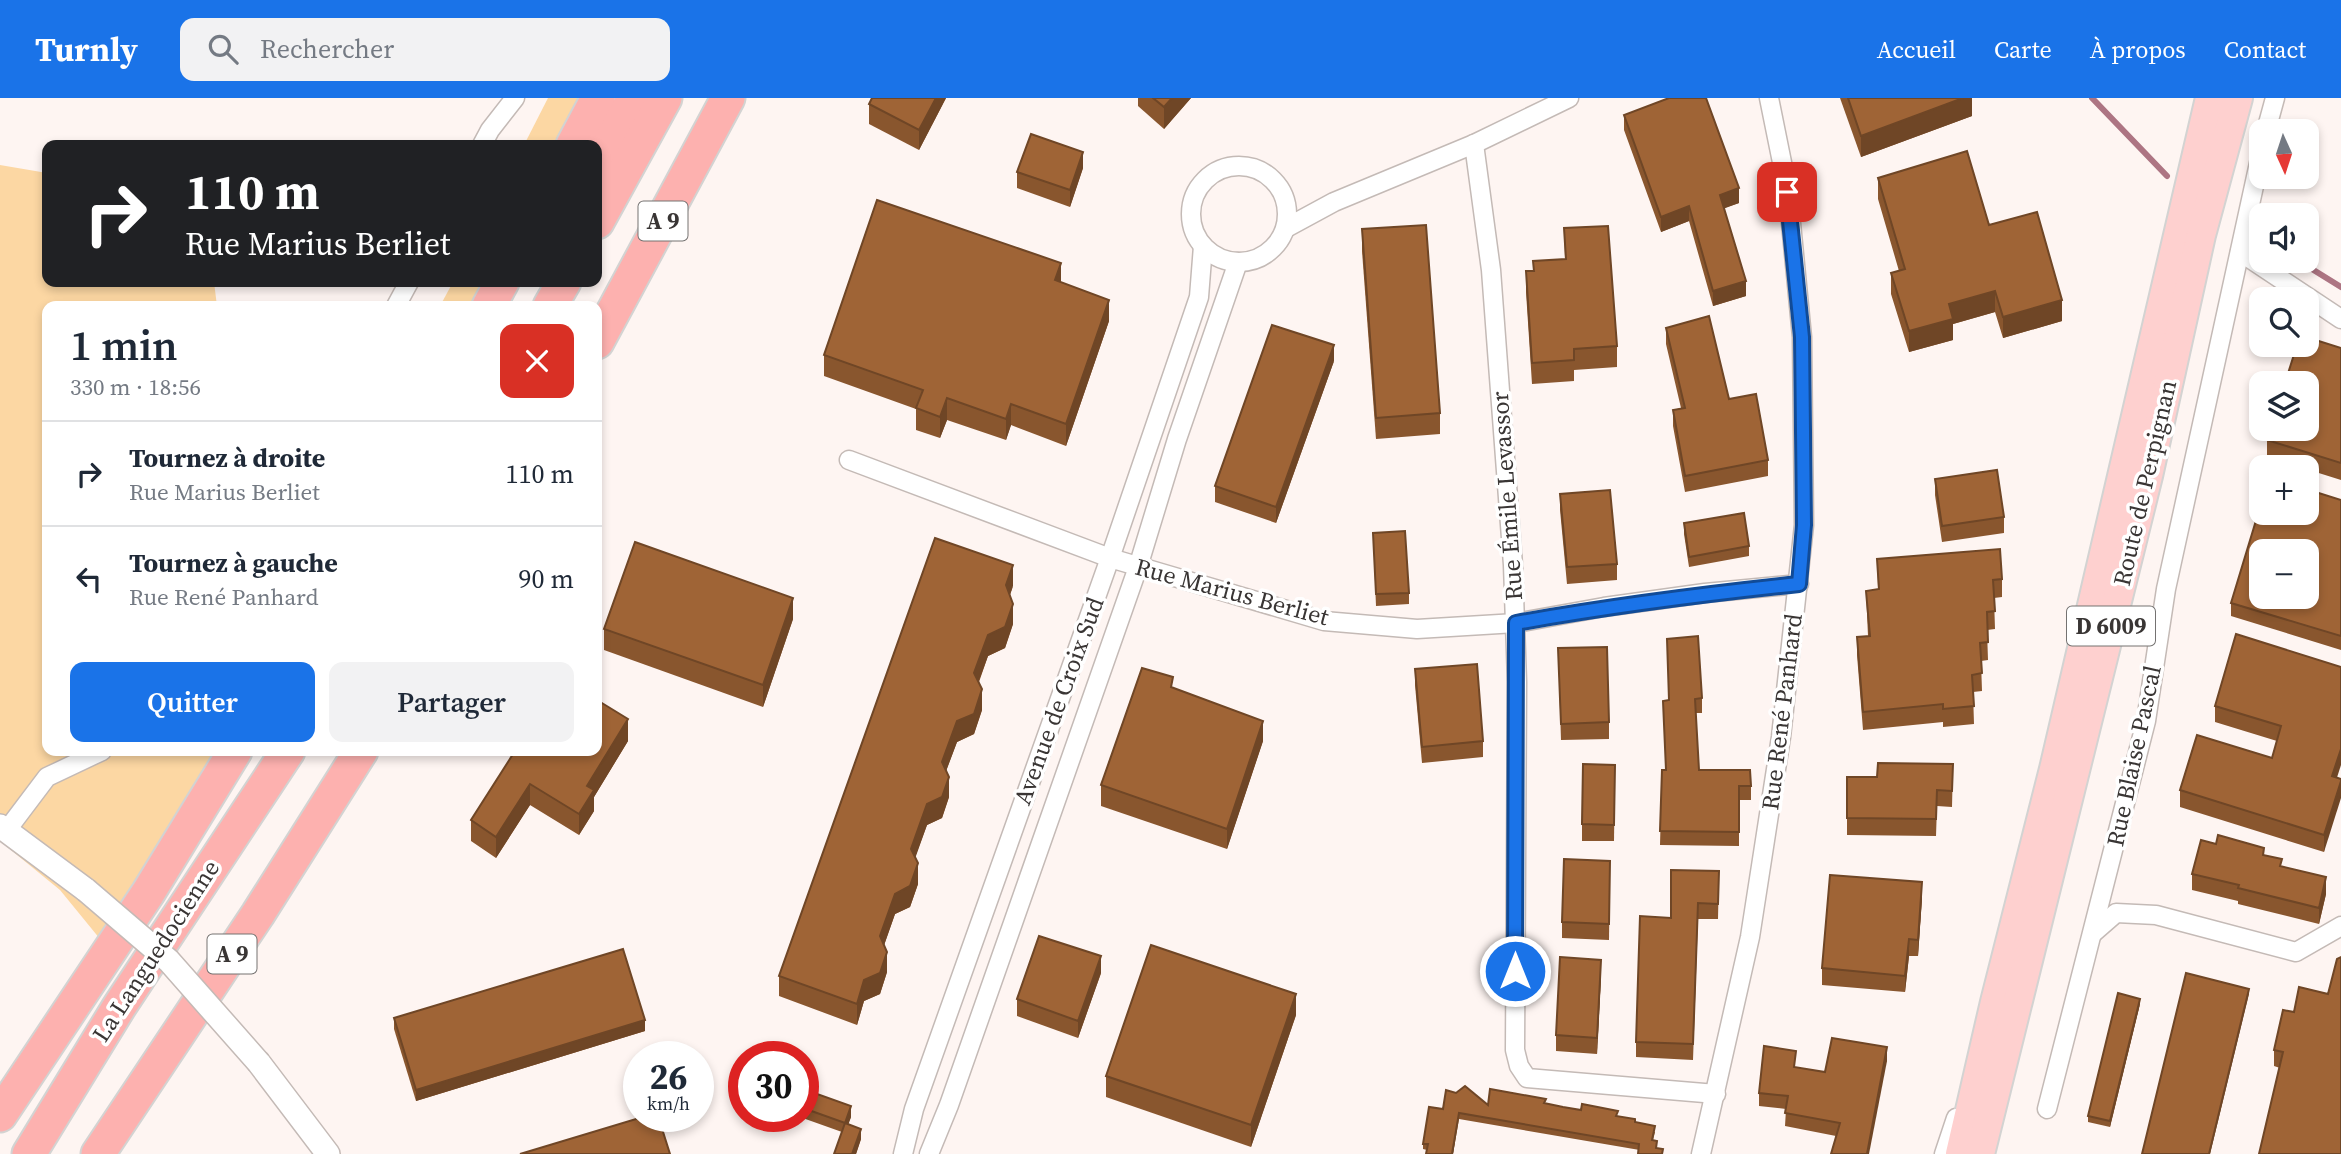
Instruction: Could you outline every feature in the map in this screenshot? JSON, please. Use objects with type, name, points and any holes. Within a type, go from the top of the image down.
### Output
[{"type":"highway","points":[[576,140],[598,98]]},
{"type":"highway","points":[[602,159],[634,98]]},
{"type":"highway","name":"A 9","points":[[602,213],[665,98]]},
{"type":"highway","name":"A 9","points":[[602,333],[728,98]]},
{"type":"highway","points":[[0,1115],[148,893],[232,756]]},
{"type":"highway","name":"La Languedocienne","points":[[29,1154],[119,1007],[285,756]]},
{"type":"highway","name":"A 9","points":[[98,1154],[258,914],[358,756]]},
{"type":"main road","name":"Route de Perpignan","points":[[1960,1154],[1994,1002],[2054,769],[2210,98]]},
{"type":"main road","name":"Route de Perpignan","points":[[1980,1154],[2148,476],[2201,235],[2238,98]]},
{"type":"street","points":[[485,140],[515,98]]},
{"type":"street","points":[[1286,228],[1334,202],[1475,144],[1569,98]]},
{"type":"street","name":"Rue René Panhard","points":[[1701,1154],[1750,937],[1779,748],[1804,525],[1802,337],[1787,192],[1769,98]]},
{"type":"street","points":[[2269,119],[2275,98]]},
{"type":"street","name":"Rue Émile Levassor","points":[[1475,144],[1491,270],[1516,623],[1515,1050],[1518,1066],[1527,1077],[1716,1094]]},
{"type":"street","points":[[1248,166],[1270,176],[1284,195],[1288,211],[1286,228],[1275,246],[1258,258],[1238,262],[1219,257],[1203,246],[1192,225],[1192,201],[1204,180],[1224,168],[1248,166]]},
{"type":"street","name":"Rue Blaise Pascal","points":[[2047,1109],[2146,721],[2166,589],[2254,189]]},
{"type":"street","points":[[1284,195],[1308,207],[1334,202]]},
{"type":"street","name":"Avenue de Croix Sud","points":[[903,1154],[914,1109],[1110,558],[1199,297],[1203,246]]},
{"type":"street","points":[[2240,252],[2341,319]]},
{"type":"street","name":"Avenue de Croix Sud","points":[[929,1154],[949,1105],[1138,567],[1177,439],[1238,262]]},
{"type":"street","name":"Rue Marius Berliet","points":[[849,460],[1110,558],[1324,621],[1417,629],[1516,623],[1705,593],[1799,584]]},
{"type":"street","points":[[91,756],[47,777],[3,828],[86,890],[169,961],[259,1063],[328,1154]]},
{"type":"street","points":[[2093,933],[2116,913],[2156,915],[2295,952],[2341,926]]},
{"type":"street","points":[[1944,1154],[1994,1002]]},
{"type":"shaded area","points":[[548,98],[614,98],[593,140],[527,140]]},
{"type":"shaded area","points":[[0,165],[42,172],[42,287],[215,287],[216,301],[42,301],[42,756],[251,756],[173,881],[118,961],[60,890],[0,841]]},
{"type":"shaded area","points":[[450,287],[518,287],[512,301],[443,301]]},
{"type":"building","points":[[872,98],[936,98],[919,130],[869,104]]},
{"type":"building","points":[[1153,98],[1172,98],[1164,107]]},
{"type":"building","points":[[1669,98],[1706,98],[1739,188],[1720,195],[1746,281],[1713,291],[1689,206],[1661,217],[1624,115]]},
{"type":"building","points":[[1848,98],[1963,98],[1861,136]]},
{"type":"building","points":[[1031,134],[1083,152],[1070,190],[1017,172]]},
{"type":"building","points":[[1967,151],[1989,225],[2037,212],[2062,300],[2003,317],[1995,291],[1949,304],[1953,319],[1909,331],[1891,273],[1905,269],[1878,178]]},
{"type":"building","points":[[877,200],[1061,263],[1055,280],[1109,300],[1066,424],[1011,404],[1006,419],[947,398],[940,417],[916,408],[923,390],[824,355]]},
{"type":"building","points":[[1426,225],[1440,413],[1376,418],[1362,229]]},
{"type":"building","points":[[1608,226],[1617,346],[1574,349],[1574,360],[1532,363],[1526,271],[1534,271],[1533,261],[1566,259],[1564,228]]},
{"type":"building","points":[[1709,316],[1729,399],[1756,394],[1768,460],[1685,476],[1673,410],[1685,408],[1666,328]]},
{"type":"building","points":[[1272,325],[1334,345],[1276,507],[1215,486]]},
{"type":"building","points":[[2319,341],[2341,348],[2341,463],[2270,441],[2319,441],[2319,371],[2289,371],[2293,357],[2319,357]]},
{"type":"building","points":[[1997,470],[2004,517],[1942,526],[1935,479]]},
{"type":"building","points":[[1610,490],[1617,564],[1567,567],[1560,494]]},
{"type":"building","points":[[2319,493],[2341,500],[2341,636],[2251,609],[2319,609],[2319,539],[2250,539],[2255,525],[2319,525]]},
{"type":"building","points":[[1744,513],[1749,546],[1689,557],[1684,523]]},
{"type":"building","points":[[1405,531],[1409,593],[1376,594],[1373,533]]},
{"type":"building","points":[[935,538],[1013,565],[1006,585],[1013,604],[1005,627],[988,635],[974,673],[982,689],[974,714],[957,721],[942,762],[949,777],[942,797],[927,804],[911,849],[918,863],[910,886],[895,894],[880,936],[887,952],[880,973],[864,980],[857,1004],[779,976]]},
{"type":"building","points":[[635,542],[793,598],[763,685],[604,629]]},
{"type":"building","points":[[2249,544],[2249,608],[2231,603]]},
{"type":"building","points":[[2000,549],[2002,579],[1993,580],[1995,611],[1987,612],[1988,642],[1980,643],[1982,673],[1972,675],[1974,706],[1943,709],[1943,704],[1863,712],[1857,637],[1870,636],[1866,591],[1879,589],[1877,559]]},
{"type":"building","points":[[2236,634],[2341,667],[2341,749],[2332,776],[2341,781],[2324,835],[2180,790],[2197,735],[2272,758],[2281,726],[2215,706]]},
{"type":"building","points":[[1698,636],[1702,698],[1695,699],[1699,770],[1750,770],[1751,786],[1739,786],[1739,832],[1660,831],[1662,770],[1666,770],[1663,701],[1669,700],[1667,639]]},
{"type":"building","points":[[1607,647],[1609,722],[1561,724],[1558,648]]},
{"type":"building","points":[[1477,664],[1483,741],[1422,747],[1415,669]]},
{"type":"building","points":[[1142,668],[1173,677],[1171,687],[1263,721],[1227,829],[1101,785]]},
{"type":"building","points":[[602,703],[628,719],[587,786],[594,790],[579,814],[530,784],[496,837],[471,820],[512,756],[602,756]]},
{"type":"building","points":[[1878,763],[1953,764],[1952,791],[1937,790],[1936,819],[1847,818],[1847,777],[1877,777]]},
{"type":"building","points":[[1583,764],[1615,765],[1614,825],[1582,824]]},
{"type":"building","points":[[2218,835],[2264,848],[2263,855],[2282,859],[2280,866],[2326,877],[2319,908],[2192,874],[2201,840],[2216,844]]},
{"type":"building","points":[[1564,859],[1610,861],[1609,924],[1562,922]]},
{"type":"building","points":[[1671,870],[1719,871],[1718,904],[1698,903],[1693,1044],[1636,1042],[1640,916],[1671,918]]},
{"type":"building","points":[[1830,875],[1922,882],[1918,940],[1909,939],[1905,976],[1822,968]]},
{"type":"building","points":[[1039,936],[1101,956],[1078,1021],[1017,999]]},
{"type":"building","points":[[1151,945],[1296,994],[1251,1125],[1106,1076]]},
{"type":"building","points":[[623,949],[645,1020],[416,1090],[394,1018]]},
{"type":"building","points":[[1560,957],[1601,960],[1597,1038],[1556,1035]]},
{"type":"building","points":[[2341,957],[2341,1154],[2259,1154],[2283,1052],[2274,1050],[2283,1010],[2294,1012],[2299,987],[2328,994],[2337,959]]},
{"type":"building","points":[[2186,973],[2249,989],[2209,1154],[2142,1154]]},
{"type":"building","points":[[2118,993],[2140,999],[2110,1121],[2088,1116]]},
{"type":"building","points":[[1832,1038],[1887,1047],[1867,1154],[1831,1154],[1840,1123],[1785,1113],[1788,1096],[1759,1093],[1764,1046],[1796,1051],[1794,1067],[1825,1072]]},
{"type":"building","points":[[1465,1086],[1488,1105],[1490,1089],[1546,1099],[1544,1103],[1563,1107],[1581,1110],[1582,1104],[1618,1111],[1616,1116],[1655,1126],[1652,1140],[1657,1141],[1656,1148],[1663,1149],[1662,1154],[1638,1154],[1639,1144],[1459,1113],[1452,1154],[1426,1154],[1428,1144],[1423,1144],[1429,1107],[1443,1109],[1446,1090],[1456,1093]]},
{"type":"building","points":[[819,1095],[851,1106],[845,1123],[819,1114]]},
{"type":"building","points":[[623,1123],[623,1132],[663,1132],[670,1154],[520,1154]]},
{"type":"building","points":[[845,1123],[861,1129],[852,1154],[834,1154]]},
{"type":"waterway","points":[[2092,98],[2167,176]]},
{"type":"waterway","points":[[2318,273],[2341,287]]},
{"type":"route","points":[[1515,971],[1516,623],[1705,593],[1799,584],[1804,525],[1802,337],[1787,192]]}]
